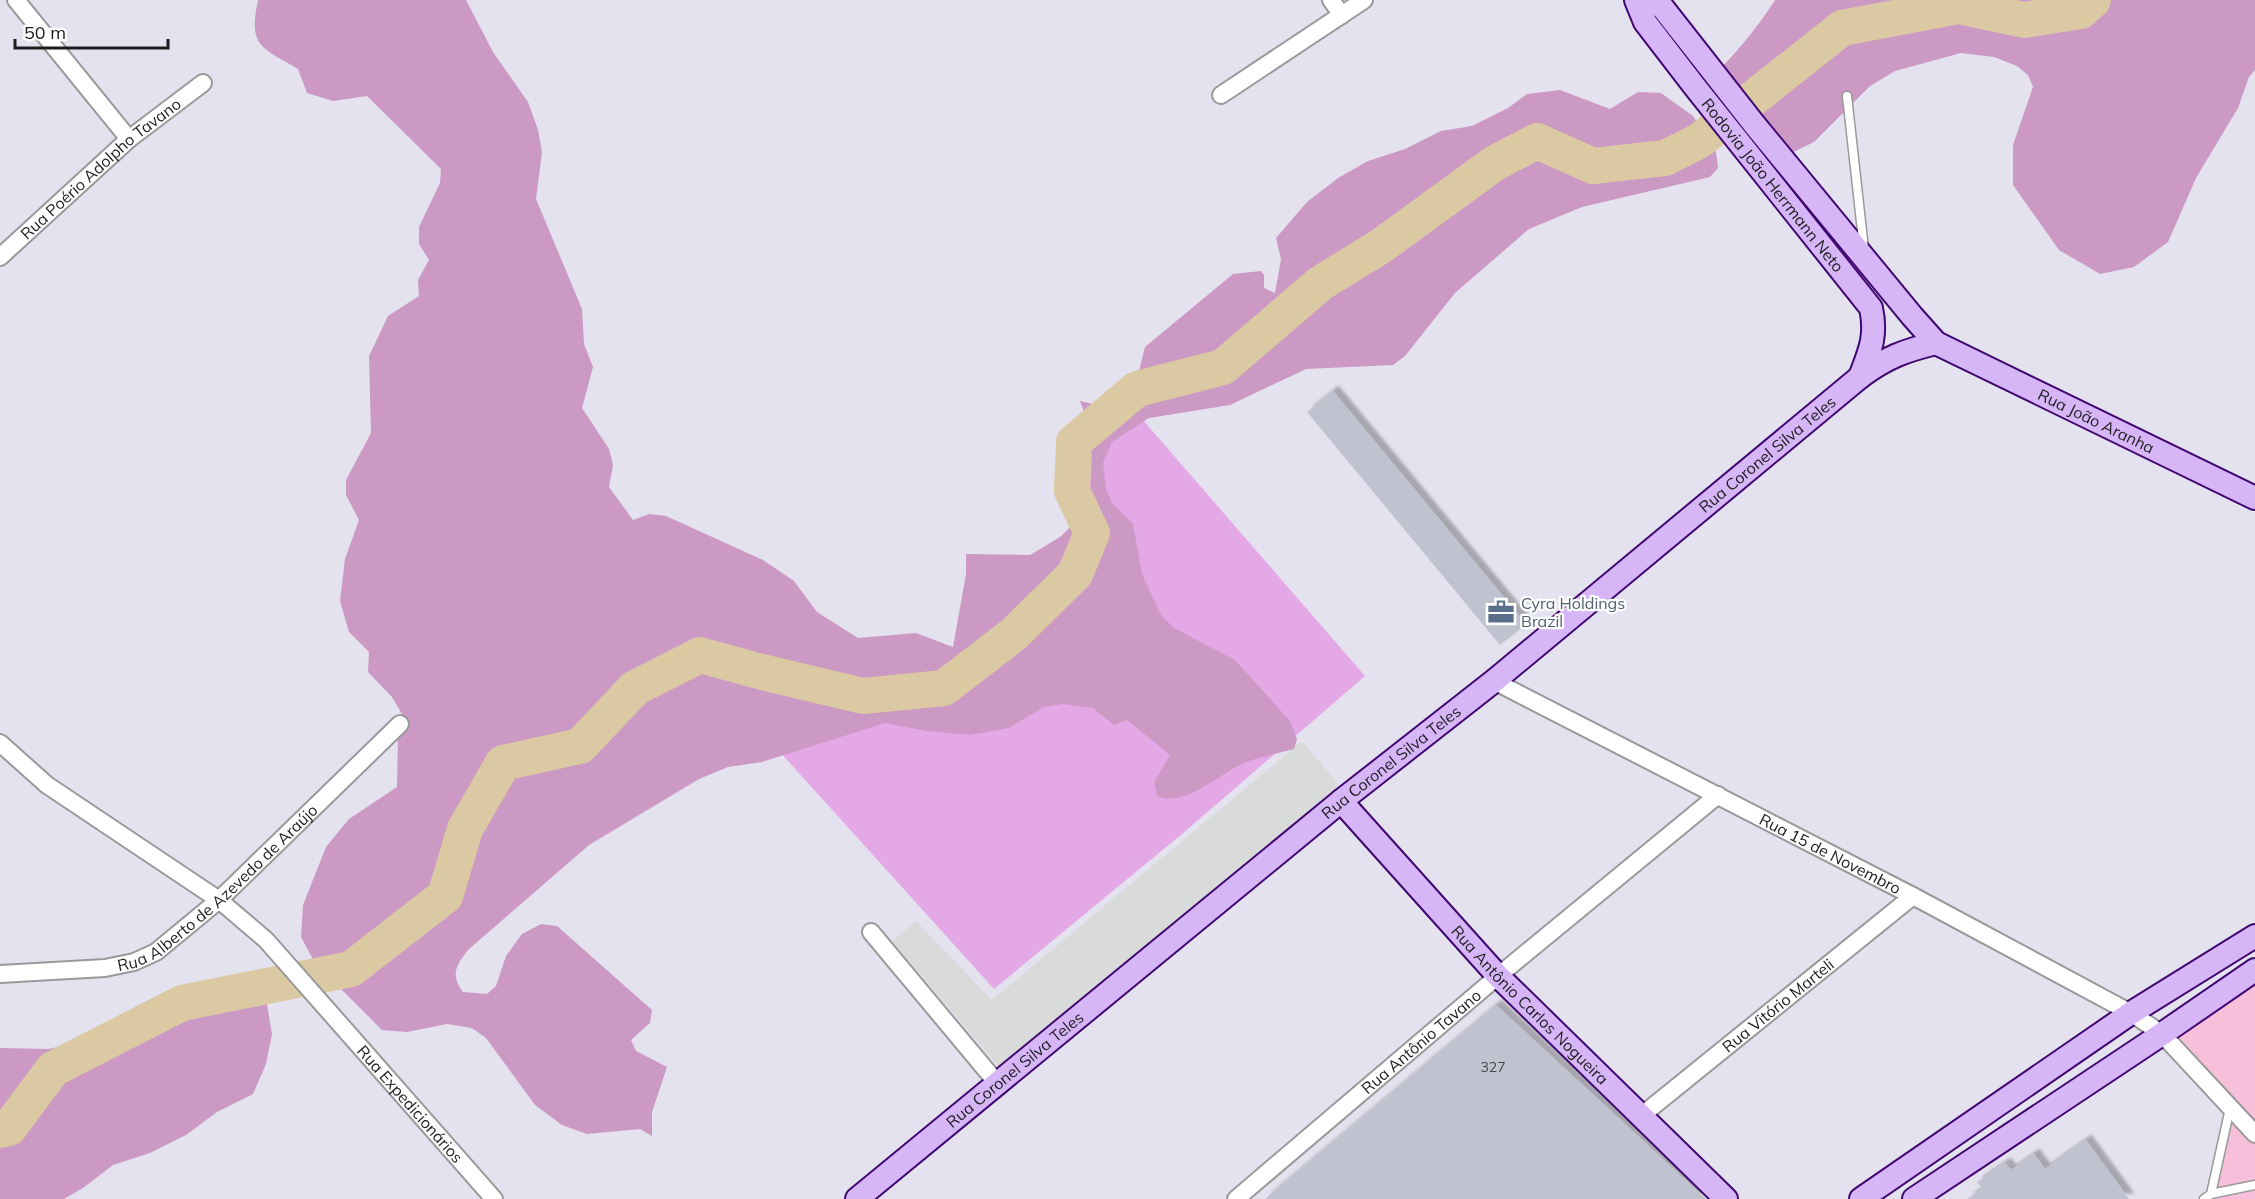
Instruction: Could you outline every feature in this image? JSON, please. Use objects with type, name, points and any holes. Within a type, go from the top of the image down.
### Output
[{"type":"main road","name":"Rodovia João Herrmann Neto","points":[[1636,0],[1645,22],[1871,308],[1875,325],[1873,342],[1860,377]]},
{"type":"main road","name":"Rodovia João Herrmann Neto","points":[[1652,0],[1663,8],[1754,124],[1936,343]]},
{"type":"main road","name":"Rua Coronel Silva Teles","points":[[857,1199],[1341,801],[1494,681],[1860,377],[1881,361],[1901,352],[1936,343]]},
{"type":"main road","name":"Rua João Aranha","points":[[1936,343],[2255,498]]},
{"type":"main road","name":"Rua Antônio Carlos Nogueira","points":[[1341,801],[1497,976],[1726,1199]]},
{"type":"main road","points":[[1861,1199],[2131,1013],[2255,936]]},
{"type":"main road","points":[[1914,1199],[2255,970]]},
{"type":"street","points":[[0,4],[5,0]]},
{"type":"street","points":[[16,0],[129,140]]},
{"type":"street","points":[[1331,0],[1342,15]]},
{"type":"street","points":[[1221,95],[1364,0]]},
{"type":"street","name":"Rua Poério Adolpho Tavano","points":[[0,257],[129,140],[202,83]]},
{"type":"street","name":"Rua 15 de Novembro","points":[[1494,681],[1913,896],[2131,1013],[2162,1034],[2255,1134]]},
{"type":"street","name":"Rua Alberto de Azevedo de Araújo","points":[[0,974],[105,968],[134,962],[156,952],[219,900],[400,724]]},
{"type":"street","name":"Rua Expedicionários","points":[[0,743],[47,785],[219,900],[266,940],[494,1199]]},
{"type":"street","name":"Rua Antônio Tavano","points":[[1236,1199],[1497,976],[1718,795]]},
{"type":"street","name":"Rua Vitório Marteli","points":[[1641,1116],[1913,896]]},
{"type":"street","points":[[871,932],[997,1083]]},
{"type":"lane","points":[[1847,96],[1866,258]]},
{"type":"lane","points":[[2230,1108],[2208,1196],[2255,1185]]},
{"type":"shaded area","points":[[258,0],[466,0],[493,52],[528,102],[538,130],[542,152],[536,199],[582,309],[584,344],[593,367],[582,408],[609,449],[613,465],[609,487],[633,520],[649,514],[666,516],[763,560],[794,581],[817,612],[858,638],[916,633],[953,647],[966,574],[966,554],[1030,555],[1060,537],[1085,513],[1091,483],[1092,447],[1080,401],[1110,408],[1126,405],[1133,395],[1145,347],[1233,274],[1261,271],[1264,275],[1264,288],[1275,293],[1281,259],[1276,238],[1307,202],[1338,178],[1368,161],[1405,149],[1441,131],[1472,126],[1508,108],[1527,94],[1560,90],[1610,109],[1638,92],[1661,93],[1693,116],[1716,152],[1718,168],[1710,177],[1582,207],[1529,229],[1455,293],[1405,356],[1393,365],[1306,369],[1230,405],[1149,418],[1112,442],[1103,463],[1106,489],[1112,503],[1133,524],[1142,574],[1161,615],[1174,628],[1235,660],[1290,721],[1297,739],[1294,749],[1247,762],[1200,789],[1178,798],[1167,799],[1157,796],[1154,782],[1170,755],[1127,720],[1114,725],[1093,708],[1062,704],[1044,707],[1009,728],[970,735],[926,731],[885,723],[762,762],[728,767],[699,779],[589,845],[468,950],[456,970],[457,980],[463,992],[487,994],[496,986],[506,956],[522,934],[541,924],[557,926],[652,1010],[650,1023],[631,1040],[636,1051],[667,1067],[652,1112],[652,1136],[640,1129],[587,1134],[562,1125],[535,1105],[486,1038],[472,1028],[447,1024],[407,1032],[382,1030],[315,963],[301,937],[303,905],[326,847],[349,819],[397,787],[398,733],[409,726],[392,697],[368,672],[369,652],[349,632],[340,601],[345,559],[359,520],[346,495],[346,480],[371,433],[369,356],[388,316],[419,296],[418,280],[429,260],[419,244],[419,227],[440,183],[441,169],[367,96],[333,101],[307,93],[298,69],[260,44],[255,28]]},
{"type":"shaded area","points":[[1775,0],[2255,0],[2255,70],[2249,77],[2238,108],[2196,178],[2168,242],[2134,267],[2100,274],[2059,250],[2013,185],[2013,145],[2033,87],[2028,75],[2017,66],[1994,57],[1961,53],[1895,71],[1870,86],[1814,142],[1779,159],[1762,161],[1743,145],[1729,106],[1706,83],[1743,43]]},
{"type":"shaded area","points":[[1136,412],[1365,676],[1182,834],[994,989],[704,668],[944,698],[1104,535],[1086,490],[1081,448]]},
{"type":"shaded area","points":[[1302,741],[1339,785],[1001,1069],[892,941],[916,921],[992,1000]]},
{"type":"shaded area","points":[[2255,974],[2255,1199],[2205,1199],[2212,1194],[2229,1109],[2161,1035]]},
{"type":"shaded area","points":[[207,984],[237,991],[267,1004],[272,1034],[266,1064],[253,1094],[217,1112],[186,1135],[150,1153],[113,1165],[64,1199],[0,1199],[0,1048],[48,1049],[79,1043],[109,1031],[140,1014],[170,990]]},
{"type":"building","points":[[1333,391],[1526,624],[1500,645],[1307,412]]},
{"type":"building","points":[[1496,1005],[1706,1199],[1265,1199]]},
{"type":"building","points":[[2086,1140],[2129,1199],[1967,1199],[1982,1189],[1977,1182],[2005,1163],[2011,1170],[2034,1154],[2045,1169]]},
{"type":"waterway","points":[[0,1130],[9,1128],[53,1069],[182,1003],[351,969],[445,896],[465,829],[503,763],[580,746],[635,688],[700,655],[863,696],[944,688],[1014,634],[1075,574],[1092,533],[1072,491],[1074,442],[1137,389],[1223,367],[1321,283],[1381,246],[1495,163],[1537,141],[1593,166],[1665,158],[1699,141],[1842,28],[1958,6],[2024,20],[2081,11],[2093,0]]},
{"type":"place","name":"Cyra Holdings Brazil","points":[[1501,612]]}]
